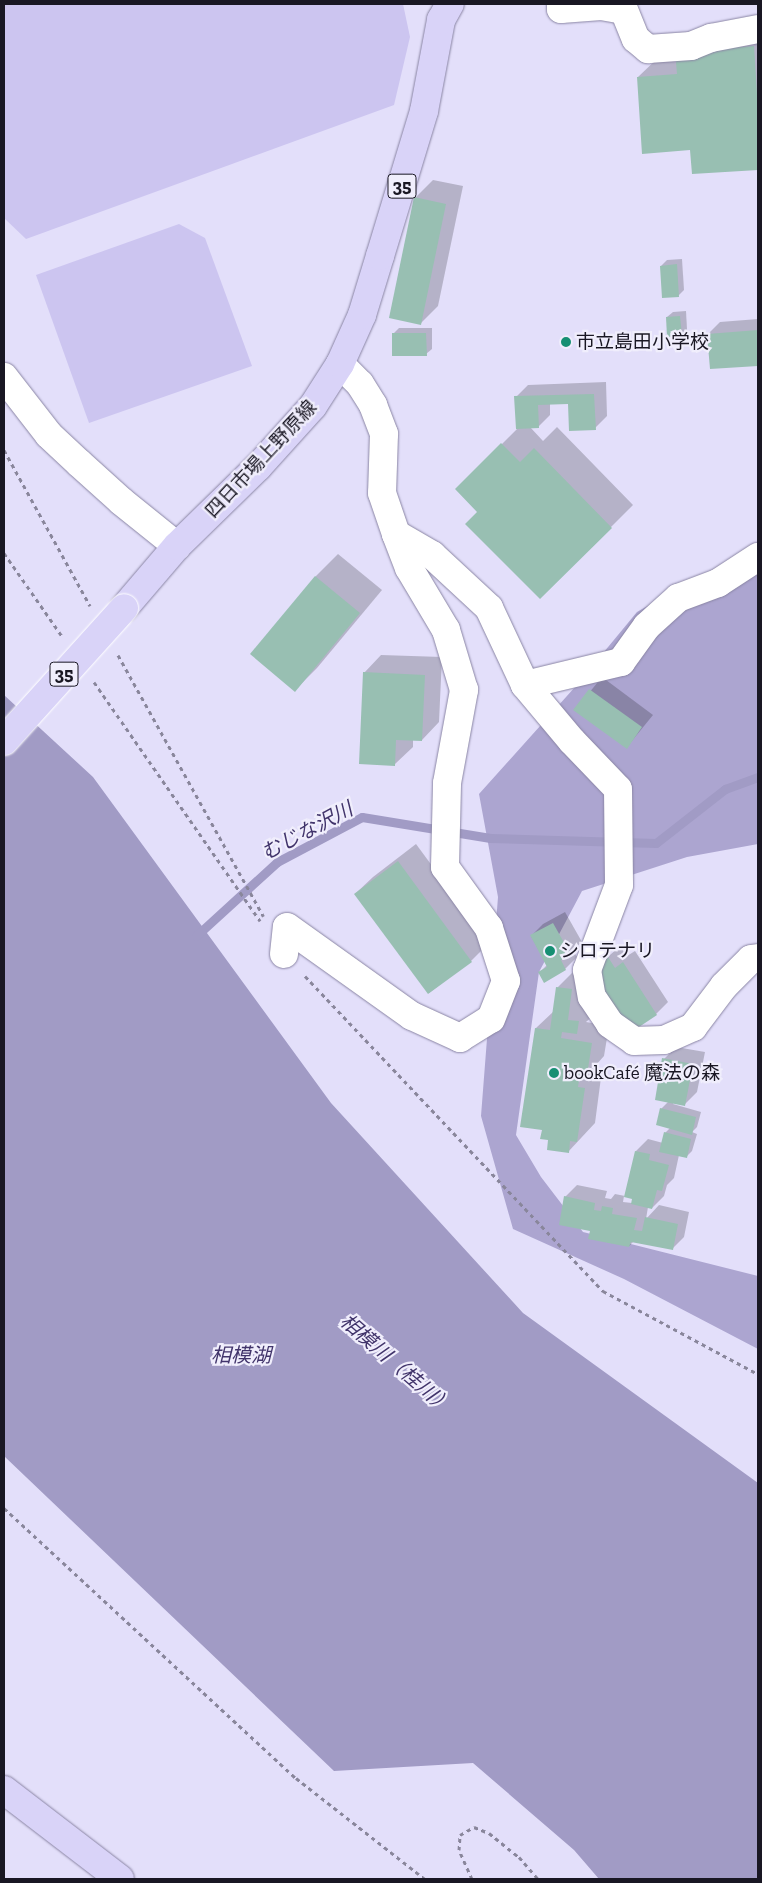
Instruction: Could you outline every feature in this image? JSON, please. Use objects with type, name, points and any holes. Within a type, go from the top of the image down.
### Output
[{"type":"main road","name":"四日市場上野原線","points":[[4,741],[177,546],[258,467],[313,406],[340,364],[362,315],[386,238],[424,111],[441,20],[450,4]]},
{"type":"main road","points":[[4,1790],[120,1879]]},
{"type":"street","points":[[561,4],[561,8],[601,6],[624,10],[636,39],[648,49],[691,46],[711,38],[758,29]]},
{"type":"street","points":[[284,954],[287,927],[412,1016],[460,1038],[491,1019],[506,981],[489,928],[445,867],[447,783],[464,690],[446,630],[409,568],[382,493],[384,434],[372,405],[360,384],[340,364]]},
{"type":"street","points":[[4,377],[49,435],[121,501],[177,546]]},
{"type":"street","points":[[396,534],[432,556],[489,608],[525,685],[572,741],[618,789],[619,885],[586,970],[592,997],[610,1024],[634,1041],[664,1040],[693,1027],[724,986],[751,959],[758,958]]},
{"type":"street","points":[[525,685],[621,662],[647,626],[678,598],[718,583],[758,557]]},
{"type":"path","points":[[4,450],[95,613]]},
{"type":"path","points":[[4,553],[66,642]]},
{"type":"path","points":[[114,647],[284,954]]},
{"type":"path","points":[[88,674],[284,954],[603,1291],[758,1374]]},
{"type":"path","points":[[4,1508],[296,1778],[425,1879]]},
{"type":"path","points":[[472,1879],[459,1850],[460,1835],[474,1826],[489,1833],[520,1857],[538,1879]]},
{"type":"shaded area","points":[[4,4],[403,4],[410,37],[394,105],[26,239],[4,218]]},
{"type":"shaded area","points":[[179,224],[205,238],[252,366],[89,423],[36,275]]},
{"type":"shaded area","points":[[758,569],[758,844],[687,857],[582,891],[539,972],[516,1135],[541,1177],[583,1232],[758,1276],[758,1349],[624,1279],[513,1229],[481,1116],[498,897],[479,794],[575,687],[637,612],[691,581]]},
{"type":"water","name":"相模湖","points":[[4,695],[93,777],[331,1103],[523,1313],[758,1483],[758,1879],[599,1879],[574,1850],[473,1763],[334,1771],[4,1456]]},
{"type":"building","points":[[754,46],[758,110],[758,170],[692,174],[690,150],[642,154],[637,77],[677,74],[675,51]]},
{"type":"building","points":[[414,197],[446,204],[421,325],[389,318]]},
{"type":"building","points":[[677,264],[679,297],[662,298],[660,266]]},
{"type":"building","points":[[680,316],[682,336],[667,337],[666,317]]},
{"type":"building","points":[[758,330],[758,366],[710,369],[707,334]]},
{"type":"building","points":[[392,333],[426,333],[427,356],[392,356]]},
{"type":"building","points":[[594,394],[596,430],[569,431],[568,404],[538,405],[539,428],[516,429],[514,396]]},
{"type":"building","points":[[501,443],[520,462],[534,448],[612,528],[540,599],[465,524],[477,512],[455,489]]},
{"type":"building","points":[[315,576],[360,613],[295,692],[250,654]]},
{"type":"building","points":[[363,672],[425,675],[422,741],[396,740],[395,766],[359,764]]},
{"type":"building","points":[[589,689],[642,727],[627,749],[573,710]]},
{"type":"building","points":[[398,861],[472,962],[428,994],[354,894]]},
{"type":"building","points":[[553,923],[571,955],[561,960],[566,970],[544,983],[538,972],[547,967],[530,935]]},
{"type":"building","points":[[608,957],[615,968],[623,962],[657,1015],[639,1027],[627,1022],[616,1012],[607,998],[600,979],[599,963]]},
{"type":"building","points":[[556,987],[572,989],[568,1020],[579,1021],[577,1034],[562,1032],[561,1038],[592,1043],[587,1075],[580,1074],[578,1087],[585,1088],[577,1142],[570,1141],[569,1153],[547,1150],[548,1140],[540,1139],[542,1130],[520,1127],[535,1028],[550,1030]]},
{"type":"building","points":[[662,1058],[693,1064],[685,1106],[655,1100]]},
{"type":"building","points":[[660,1108],[696,1117],[692,1135],[656,1125]]},
{"type":"building","points":[[664,1132],[691,1139],[687,1158],[659,1152]]},
{"type":"building","points":[[635,1151],[650,1154],[649,1160],[669,1165],[662,1191],[657,1190],[652,1209],[631,1204],[632,1199],[624,1197]]},
{"type":"building","points":[[564,1196],[595,1203],[594,1210],[601,1211],[602,1206],[613,1208],[612,1214],[637,1218],[634,1230],[642,1231],[645,1217],[678,1224],[673,1250],[631,1242],[629,1247],[588,1239],[590,1231],[559,1225]]},
{"type":"waterway","name":"むじな沢川","points":[[196,936],[277,862],[362,817],[490,838],[656,843],[725,789],[758,777]]},
{"type":"place","name":"市立島田小学校","points":[[566,342]]},
{"type":"place","name":"シロテナリ","points":[[550,951]]},
{"type":"place","name":"bookCafé 魔法の森","points":[[554,1073]]},
{"type":"water label","name":"相模川（桂川）","points":[[396,1364]]}]
